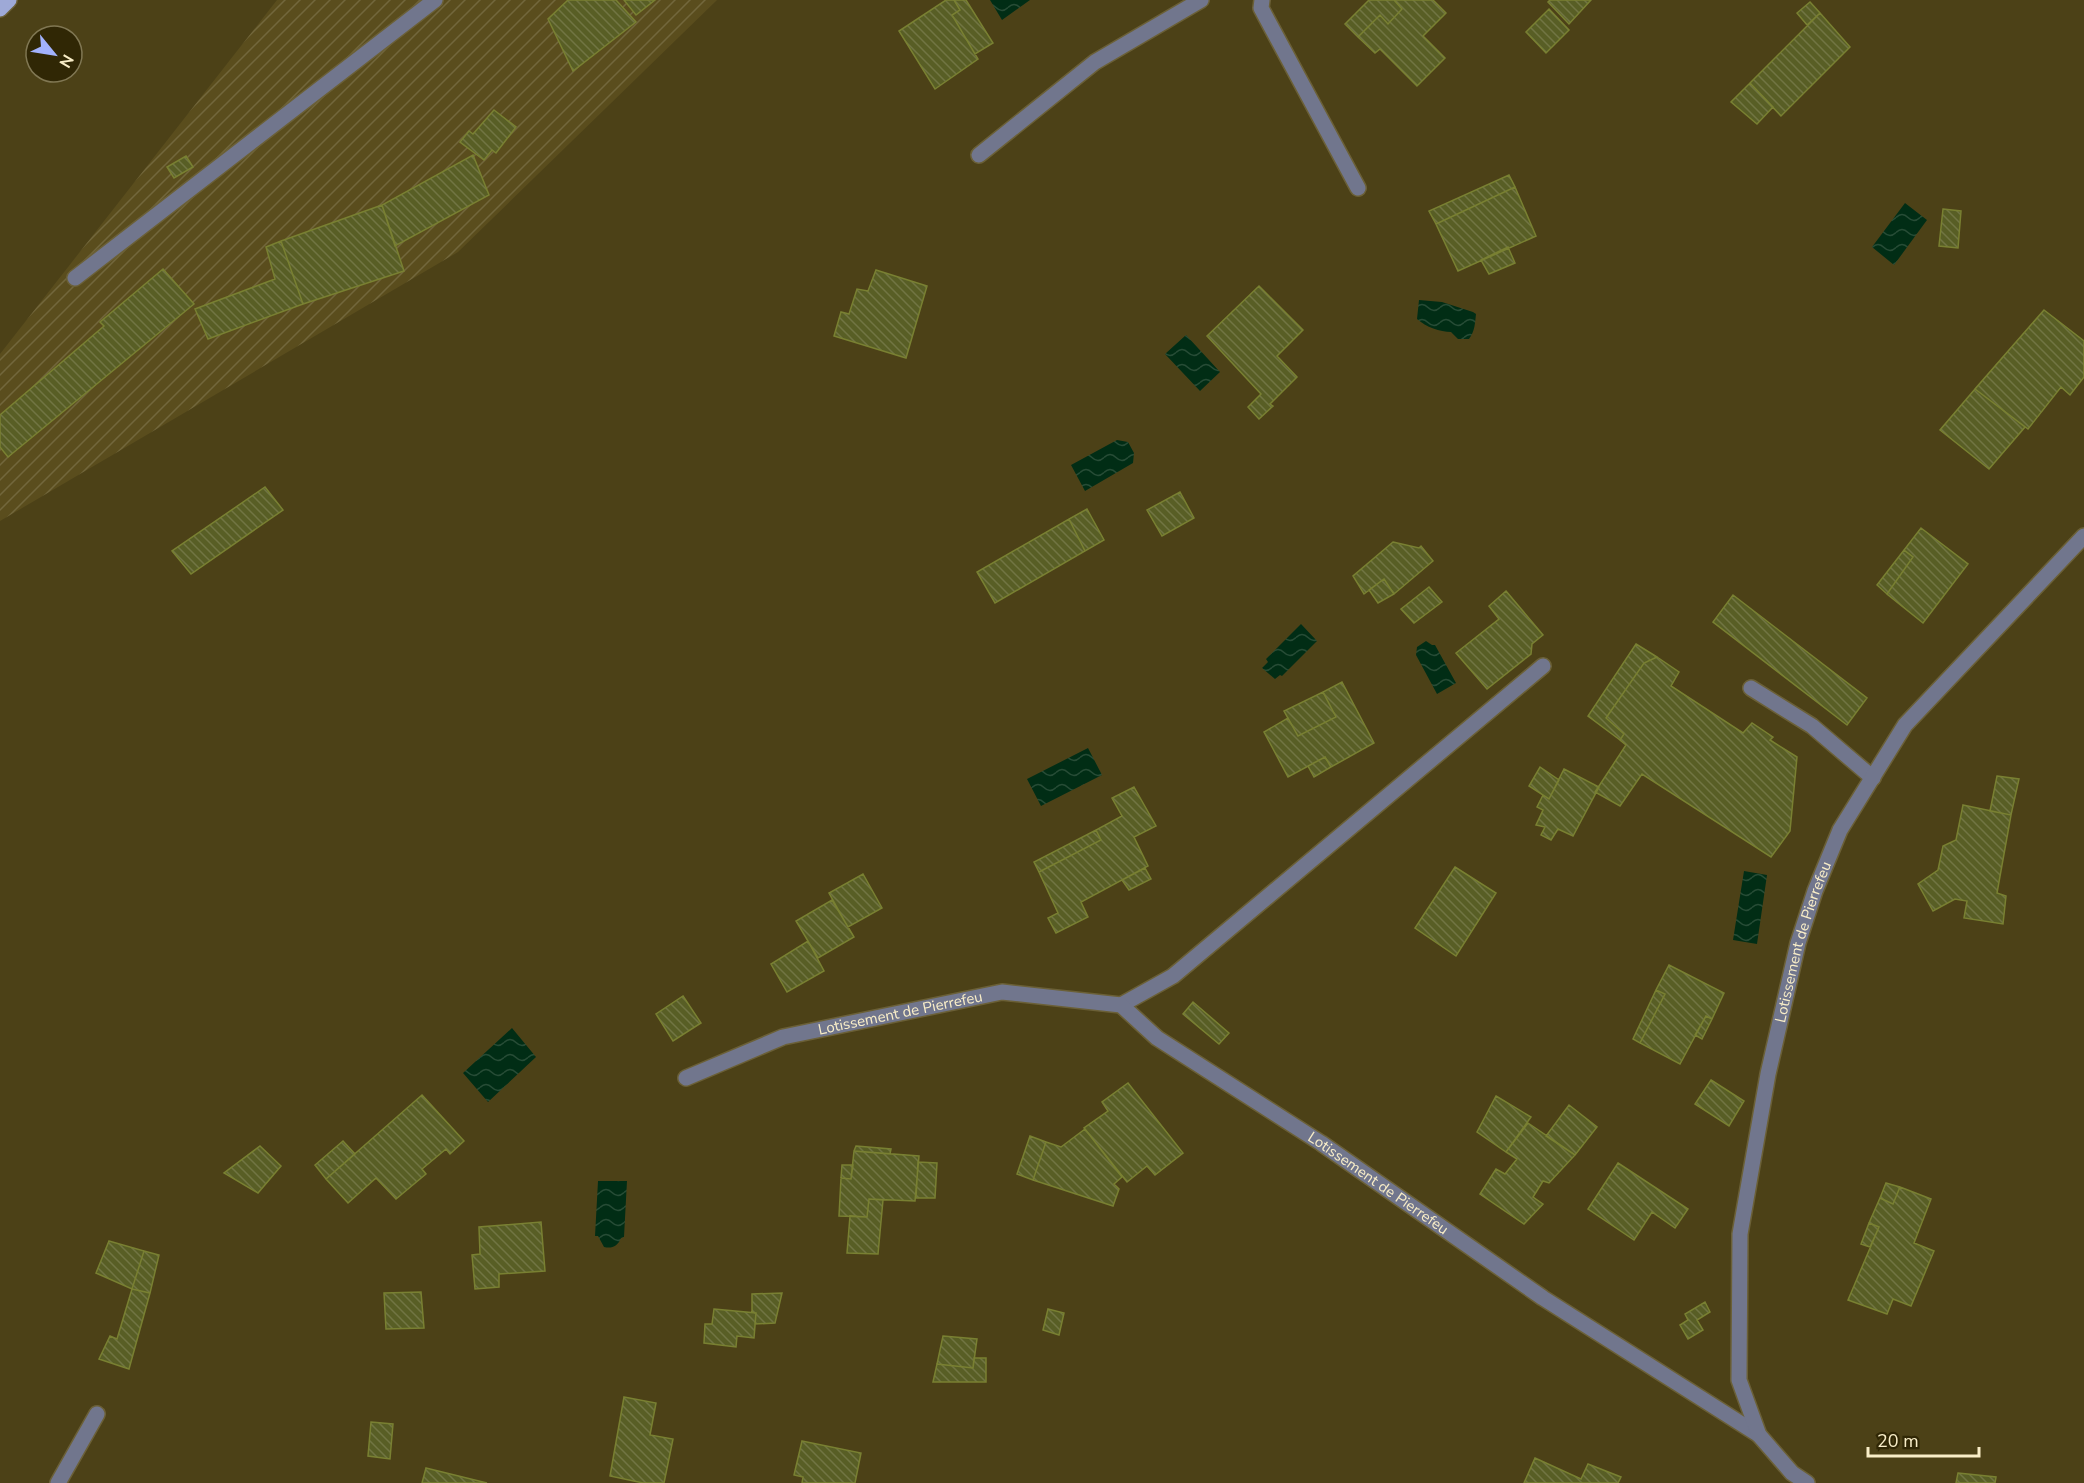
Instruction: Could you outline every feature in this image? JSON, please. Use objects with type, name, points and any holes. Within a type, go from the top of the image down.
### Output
[{"type":"main road","points":[[0,9],[9,0]]},
{"type":"street","points":[[75,278],[435,0]]},
{"type":"street","points":[[979,155],[1095,62],[1201,0]]},
{"type":"street","points":[[1262,0],[1261,8],[1358,189]]},
{"type":"street","name":"Lotissement de Pierrefeu","points":[[1759,1435],[1739,1380],[1740,1234],[1768,1074],[1798,943],[1815,891],[1840,830],[1905,725],[2084,536]]},
{"type":"street","points":[[1121,1005],[1173,976],[1543,666]]},
{"type":"street","points":[[1751,688],[1812,726],[1873,778]]},
{"type":"street","name":"Lotissement de Pierrefeu","points":[[686,1078],[783,1037],[1002,992],[1121,1005],[1157,1038],[1321,1143],[1543,1298],[1759,1435],[1792,1473],[1807,1483]]},
{"type":"street","points":[[58,1483],[97,1414]]},
{"type":"shaded area","points":[[277,0],[717,0],[458,252],[0,521],[0,354]]},
{"type":"water","points":[[990,0],[1030,0],[1002,20]]},
{"type":"water","points":[[1905,203],[1927,220],[1894,265],[1872,247]]},
{"type":"water","points":[[1419,300],[1442,302],[1476,314],[1474,330],[1469,339],[1458,339],[1451,332],[1433,329],[1417,319]]},
{"type":"water","points":[[1186,335],[1220,372],[1200,391],[1165,354]]},
{"type":"water","points":[[1117,440],[1128,442],[1134,453],[1133,463],[1085,491],[1071,465]]},
{"type":"water","points":[[1301,624],[1317,641],[1282,676],[1275,679],[1262,668],[1268,662],[1266,659]]},
{"type":"water","points":[[1426,641],[1435,645],[1456,683],[1437,694],[1416,655],[1417,647]]},
{"type":"water","points":[[1088,748],[1102,775],[1041,806],[1027,779]]},
{"type":"water","points":[[1744,871],[1767,875],[1757,944],[1733,940]]},
{"type":"water","points":[[512,1028],[536,1057],[488,1102],[463,1073]]},
{"type":"water","points":[[598,1181],[627,1181],[624,1237],[616,1245],[607,1248],[598,1236],[595,1236]]},
{"type":"building","points":[[568,0],[616,0],[636,22],[573,71],[548,19]]},
{"type":"building","points":[[624,0],[655,0],[636,15]]},
{"type":"building","points":[[946,0],[954,0],[960,10],[952,15],[978,59],[935,89],[899,31]]},
{"type":"building","points":[[954,0],[966,0],[993,43],[975,54],[952,15],[960,10]]},
{"type":"building","points":[[1369,0],[1394,0],[1402,9],[1388,24],[1380,15],[1358,37],[1345,24]]},
{"type":"building","points":[[1394,0],[1433,0],[1446,13],[1423,36],[1445,58],[1417,86],[1380,49],[1375,53],[1358,37],[1380,15],[1388,24],[1402,9]]},
{"type":"building","points":[[1550,0],[1591,0],[1569,24],[1548,2]]},
{"type":"building","points":[[1810,2],[1820,13],[1807,25],[1797,13]]},
{"type":"building","points":[[1549,9],[1569,30],[1546,53],[1526,32]]},
{"type":"building","points":[[1820,13],[1850,47],[1781,116],[1750,83]]},
{"type":"building","points":[[1750,83],[1773,107],[1757,124],[1731,102]]},
{"type":"building","points":[[494,110],[516,127],[496,153],[492,150],[484,160],[460,142],[469,131],[473,134]]},
{"type":"building","points":[[473,155],[489,195],[395,246],[382,205]]},
{"type":"building","points":[[186,156],[193,167],[174,178],[167,167]]},
{"type":"building","points":[[1509,175],[1515,187],[1436,224],[1429,211]]},
{"type":"building","points":[[1515,187],[1536,236],[1458,271],[1436,224]]},
{"type":"building","points":[[382,205],[404,271],[303,304],[281,241]]},
{"type":"building","points":[[1943,209],[1961,211],[1958,248],[1939,246]]},
{"type":"building","points":[[281,241],[303,304],[208,339],[195,309],[275,279],[266,247]]},
{"type":"building","points":[[1508,247],[1515,263],[1489,274],[1481,260]]},
{"type":"building","points":[[163,269],[194,304],[8,457],[0,447],[0,415],[104,326],[100,322]]},
{"type":"building","points":[[876,270],[927,286],[906,358],[834,336],[841,312],[849,314],[857,289],[868,291]]},
{"type":"building","points":[[1259,286],[1303,330],[1277,356],[1297,377],[1270,404],[1273,406],[1259,419],[1248,407],[1261,394],[1207,336]]},
{"type":"building","points":[[2044,310],[2084,341],[2084,377],[2070,395],[2061,387],[2028,429],[1975,389]]},
{"type":"building","points":[[1975,389],[2025,427],[1989,469],[1940,430]]},
{"type":"building","points":[[265,487],[283,510],[191,574],[172,551]]},
{"type":"building","points":[[1180,492],[1194,518],[1162,536],[1147,510]]},
{"type":"building","points":[[1087,509],[1104,540],[1085,551],[1069,519]]},
{"type":"building","points":[[1069,519],[1085,551],[995,603],[977,572]]},
{"type":"building","points":[[1921,528],[1968,564],[1923,623],[1887,594],[1913,557],[1904,550]]},
{"type":"building","points":[[1393,542],[1419,548],[1421,546],[1433,561],[1394,594],[1384,579],[1364,594],[1353,576]]},
{"type":"building","points":[[1904,550],[1913,557],[1887,594],[1877,585]]},
{"type":"building","points":[[1384,579],[1394,594],[1378,603],[1369,590]]},
{"type":"building","points":[[1429,587],[1442,602],[1414,623],[1401,609]]},
{"type":"building","points":[[1506,591],[1543,635],[1532,644],[1531,654],[1487,689],[1456,653],[1499,619],[1489,606]]},
{"type":"building","points":[[1733,595],[1867,698],[1847,725],[1713,622]]},
{"type":"building","points":[[1636,644],[1657,657],[1644,663],[1606,718],[1624,734],[1620,740],[1588,716]]},
{"type":"building","points":[[1657,657],[1679,672],[1671,686],[1743,733],[1752,723],[1773,737],[1770,740],[1797,757],[1790,831],[1771,857],[1642,774],[1620,806],[1595,792],[1626,745],[1620,740],[1624,734],[1606,718],[1644,663]]},
{"type":"building","points":[[1342,682],[1374,743],[1331,767],[1325,757],[1288,777],[1264,732],[1288,718],[1298,736],[1336,717],[1323,692]]},
{"type":"building","points":[[1323,692],[1336,717],[1298,736],[1284,711]]},
{"type":"building","points":[[1325,757],[1331,767],[1314,777],[1308,766]]},
{"type":"building","points":[[1540,767],[1559,780],[1549,799],[1529,786]]},
{"type":"building","points":[[1564,769],[1599,787],[1573,836],[1558,829],[1551,840],[1541,835],[1545,827],[1536,825],[1543,810],[1537,807],[1543,795],[1549,799]]},
{"type":"building","points":[[1997,776],[2019,779],[2011,815],[1990,811]]},
{"type":"building","points":[[1134,787],[1156,826],[1134,837],[1148,866],[1081,902],[1088,917],[1056,933],[1048,918],[1058,913],[1039,872],[1101,840],[1096,830],[1122,816],[1112,798]]},
{"type":"building","points":[[1963,805],[2011,815],[1997,893],[2006,896],[2003,924],[1964,918],[1967,901],[1955,899],[1933,911],[1918,884],[1938,870],[1943,846],[1956,840]]},
{"type":"building","points":[[1096,830],[1101,840],[1039,872],[1034,862]]},
{"type":"building","points":[[1455,867],[1496,893],[1456,956],[1415,928]]},
{"type":"building","points":[[1145,868],[1151,879],[1129,890],[1122,880]]},
{"type":"building","points":[[863,874],[882,908],[848,927],[829,893]]},
{"type":"building","points":[[832,900],[854,937],[818,958],[796,921]]},
{"type":"building","points":[[808,941],[824,971],[787,992],[771,964]]},
{"type":"building","points":[[1669,965],[1724,993],[1712,1019],[1706,1016],[1680,1064],[1640,1043],[1665,994],[1656,990]]},
{"type":"building","points":[[1656,990],[1665,994],[1640,1043],[1633,1039]]},
{"type":"building","points":[[683,996],[701,1023],[673,1041],[656,1014]]},
{"type":"building","points":[[1193,1002],[1229,1033],[1219,1044],[1183,1014]]},
{"type":"building","points":[[1706,1016],[1712,1019],[1702,1039],[1695,1035]]},
{"type":"building","points":[[1711,1080],[1744,1101],[1729,1126],[1695,1104]]},
{"type":"building","points":[[1128,1083],[1183,1153],[1155,1175],[1147,1166],[1127,1182],[1084,1128],[1108,1111],[1102,1102]]},
{"type":"building","points":[[422,1095],[464,1141],[450,1154],[446,1149],[422,1169],[426,1174],[396,1199],[376,1178],[348,1203],[326,1179]]},
{"type":"building","points":[[1496,1096],[1531,1117],[1506,1152],[1477,1132]]},
{"type":"building","points":[[1569,1105],[1597,1127],[1575,1155],[1546,1136]]},
{"type":"building","points":[[1528,1123],[1575,1155],[1549,1183],[1543,1181],[1533,1197],[1543,1204],[1524,1224],[1480,1194],[1496,1169],[1505,1174],[1517,1159],[1506,1152]]},
{"type":"building","points":[[1085,1129],[1122,1177],[1114,1184],[1119,1189],[1113,1206],[1033,1180],[1046,1142],[1061,1147]]},
{"type":"building","points":[[1030,1136],[1046,1142],[1033,1180],[1017,1174]]},
{"type":"building","points":[[343,1141],[355,1154],[326,1179],[315,1165]]},
{"type":"building","points":[[260,1146],[281,1166],[258,1193],[224,1173]]},
{"type":"building","points":[[856,1146],[891,1149],[890,1154],[854,1151]]},
{"type":"building","points":[[854,1151],[919,1156],[915,1201],[869,1199],[867,1217],[839,1216],[841,1178],[851,1179]]},
{"type":"building","points":[[918,1162],[937,1163],[935,1198],[916,1198]]},
{"type":"building","points":[[1618,1163],[1688,1209],[1675,1228],[1652,1212],[1634,1240],[1588,1209]]},
{"type":"building","points":[[842,1165],[853,1165],[851,1179],[841,1178]]},
{"type":"building","points":[[1886,1183],[1900,1187],[1893,1204],[1880,1198]]},
{"type":"building","points":[[1900,1187],[1931,1199],[1914,1243],[1934,1251],[1911,1306],[1893,1299],[1887,1314],[1848,1300],[1879,1227],[1869,1223],[1880,1198],[1893,1204]]},
{"type":"building","points":[[869,1199],[883,1200],[878,1254],[847,1253],[850,1216],[867,1217]]},
{"type":"building","points":[[541,1222],[545,1271],[499,1274],[499,1287],[475,1289],[472,1255],[480,1254],[479,1227]]},
{"type":"building","points":[[1869,1223],[1879,1227],[1870,1247],[1861,1244]]},
{"type":"building","points":[[109,1241],[144,1251],[132,1289],[96,1273]]},
{"type":"building","points":[[144,1251],[159,1255],[150,1293],[132,1289]]},
{"type":"building","points":[[132,1289],[150,1293],[129,1369],[99,1359],[110,1336],[117,1339]]},
{"type":"building","points":[[421,1292],[424,1328],[386,1329],[384,1293]]},
{"type":"building","points":[[782,1293],[775,1323],[755,1324],[756,1313],[752,1312],[752,1294]]},
{"type":"building","points":[[1705,1302],[1710,1312],[1697,1320],[1703,1330],[1688,1339],[1680,1325],[1688,1320],[1685,1314]]},
{"type":"building","points":[[714,1309],[756,1313],[754,1338],[737,1336],[736,1347],[704,1343],[705,1324],[712,1324]]},
{"type":"building","points":[[1048,1309],[1064,1313],[1059,1335],[1043,1330]]},
{"type":"building","points":[[943,1336],[977,1339],[973,1368],[937,1364]]},
{"type":"building","points":[[974,1358],[986,1358],[986,1382],[933,1382],[937,1364],[973,1368]]},
{"type":"building","points":[[624,1397],[656,1403],[650,1435],[673,1439],[664,1483],[643,1483],[610,1476]]},
{"type":"building","points":[[371,1422],[393,1424],[390,1459],[368,1456]]},
{"type":"building","points":[[802,1441],[861,1453],[855,1483],[802,1483],[803,1477],[794,1475]]},
{"type":"building","points":[[1535,1458],[1581,1479],[1588,1464],[1621,1477],[1618,1483],[1524,1483]]},
{"type":"building","points":[[426,1468],[487,1483],[422,1483]]},
{"type":"building","points":[[1958,1473],[1996,1477],[1995,1483],[1956,1483]]}]
